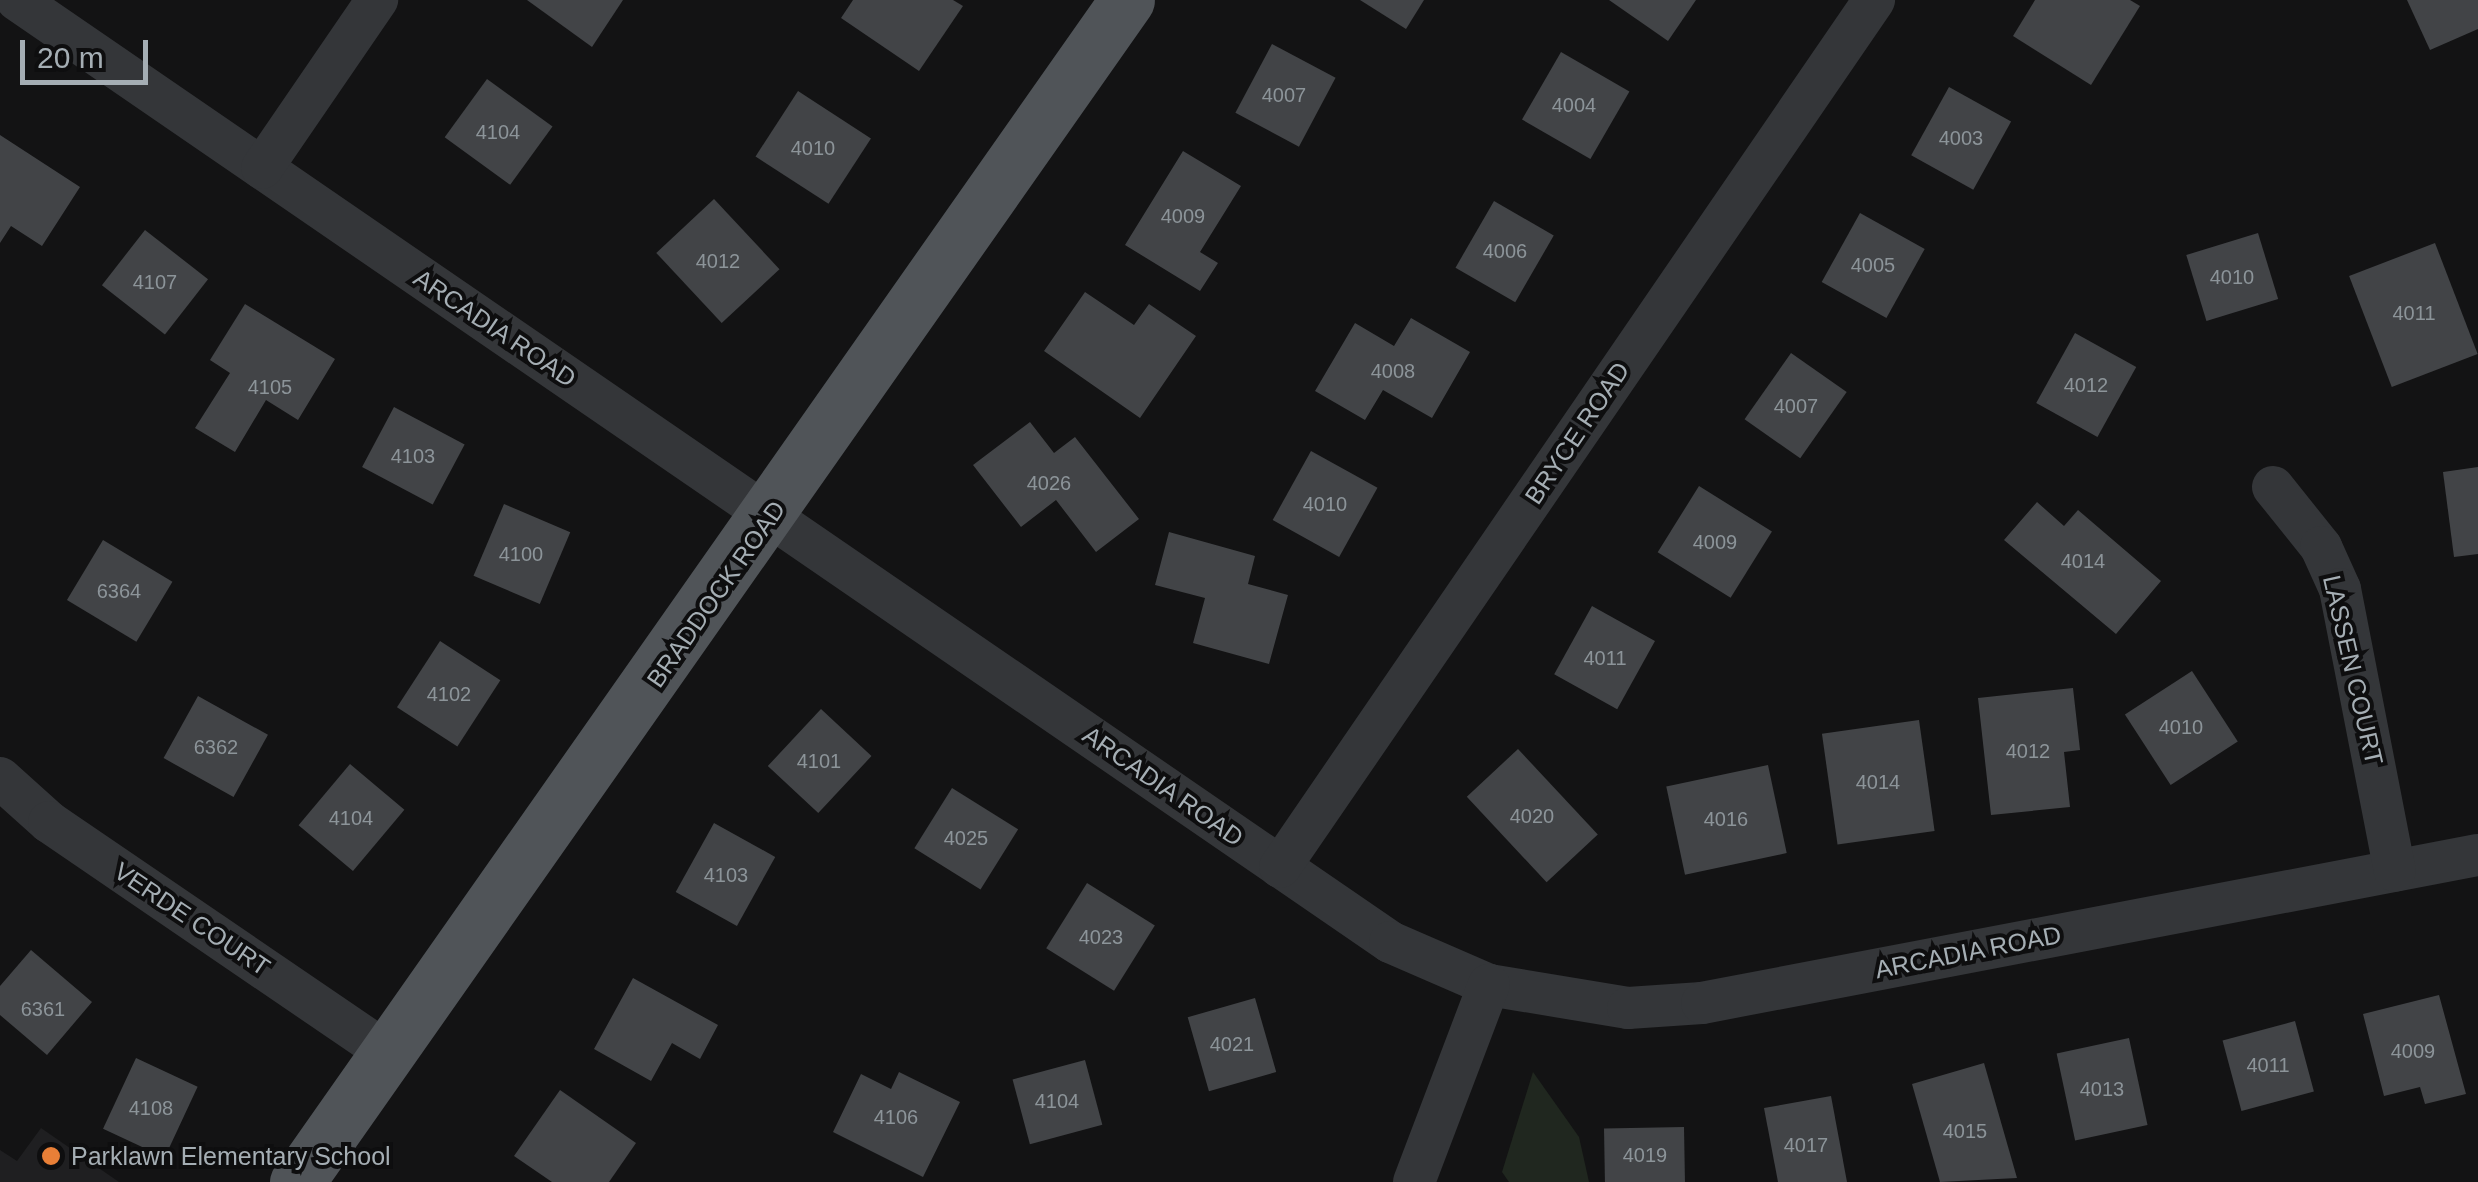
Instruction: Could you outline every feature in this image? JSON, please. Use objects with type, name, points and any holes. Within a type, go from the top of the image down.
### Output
[{"type":"main road","name":"BRADDOCK ROAD","points":[[297,1182],[772,517],[1127,0]]},
{"type":"street","name":"ARCADIA ROAD","points":[[17,0],[1390,942],[1488,985],[1628,1008],[1702,1003],[2478,855]]},
{"type":"street","points":[[262,168],[377,0]]},
{"type":"street","name":"BRYCE ROAD","points":[[1280,867],[1874,0]]},
{"type":"street","name":"LASSEN COURT","points":[[2274,487],[2321,547],[2340,590],[2395,871]]},
{"type":"street","name":"VERDE COURT","points":[[0,778],[49,822],[389,1054]]},
{"type":"street","points":[[1414,1182],[1488,985]]},
{"type":"shaded area","points":[[1533,1072],[1579,1137],[1589,1182],[1509,1182],[1502,1172]]},
{"type":"shaded area","name":"Parklawn Elementary School","points":[[41,1128],[119,1182],[0,1182],[0,1150],[17,1161]]},
{"type":"building","points":[[527,0],[623,0],[592,47]]},
{"type":"building","points":[[853,0],[953,0],[963,6],[919,71],[841,18]]},
{"type":"building","points":[[1360,0],[1424,0],[1406,29]]},
{"type":"building","points":[[1609,0],[1696,0],[1668,41]]},
{"type":"building","points":[[2035,0],[2130,0],[2140,6],[2091,85],[2013,36]]},
{"type":"building","points":[[2407,0],[2478,0],[2478,29],[2430,50]]},
{"type":"building","points":[[1272,44],[1336,78],[1299,147],[1235,113]]},
{"type":"building","points":[[1561,52],[1629,92],[1590,159],[1522,120]]},
{"type":"building","points":[[487,79],[553,127],[510,185],[445,137]]},
{"type":"building","points":[[1949,87],[2011,121],[1973,190],[1911,155]]},
{"type":"building","points":[[798,91],[871,138],[828,204],[756,156]]},
{"type":"building","points":[[0,135],[80,187],[42,246],[11,226],[0,243]]},
{"type":"building","points":[[1183,151],[1241,186],[1200,252],[1218,263],[1200,291],[1125,245]]},
{"type":"building","points":[[714,199],[779,269],[722,323],[656,253]]},
{"type":"building","points":[[1494,201],[1554,236],[1515,302],[1456,268]]},
{"type":"building","points":[[1860,213],[1925,249],[1886,318],[1822,282]]},
{"type":"building","points":[[145,230],[208,279],[165,334],[102,285]]},
{"type":"building","points":[[2258,233],[2278,299],[2206,321],[2186,255]]},
{"type":"building","points":[[2435,243],[2478,354],[2392,387],[2349,276]]},
{"type":"building","points":[[1085,292],[1134,325],[1149,304],[1196,336],[1140,418],[1044,351]]},
{"type":"building","points":[[245,304],[335,359],[298,420],[266,400],[235,452],[195,428],[230,373],[210,360]]},
{"type":"building","points":[[1411,318],[1470,352],[1432,418],[1383,390],[1365,420],[1315,391],[1355,323],[1394,346]]},
{"type":"building","points":[[2075,333],[2136,367],[2097,437],[2036,403]]},
{"type":"building","points":[[1791,353],[1847,392],[1800,458],[1745,419]]},
{"type":"building","points":[[394,407],[465,445],[433,505],[362,467]]},
{"type":"building","points":[[1030,422],[1054,453],[1075,437],[1139,519],[1096,552],[1056,500],[1021,527],[973,465]]},
{"type":"building","points":[[1311,451],[1377,488],[1339,557],[1273,520]]},
{"type":"building","points":[[2478,467],[2478,554],[2454,557],[2443,472]]},
{"type":"building","points":[[1699,486],[1772,532],[1731,598],[1658,552]]},
{"type":"building","points":[[2037,502],[2064,526],[2078,510],[2161,581],[2116,634],[2004,540]]},
{"type":"building","points":[[504,504],[570,532],[540,604],[474,576]]},
{"type":"building","points":[[1169,532],[1255,556],[1248,584],[1288,595],[1269,664],[1193,643],[1205,598],[1155,585]]},
{"type":"building","points":[[103,540],[172,582],[136,642],[67,600]]},
{"type":"building","points":[[1592,606],[1655,641],[1617,709],[1554,674]]},
{"type":"building","points":[[440,641],[500,680],[457,746],[397,707]]},
{"type":"building","points":[[2192,671],[2238,741],[2171,785],[2125,715]]},
{"type":"building","points":[[2073,688],[2080,750],[2064,752],[2070,807],[1991,815],[1978,698]]},
{"type":"building","points":[[198,696],[268,735],[234,797],[164,758]]},
{"type":"building","points":[[821,709],[871,756],[818,813],[768,766]]},
{"type":"building","points":[[1919,720],[1935,831],[1838,845],[1822,734]]},
{"type":"building","points":[[1518,749],[1598,835],[1547,882],[1467,797]]},
{"type":"building","points":[[350,764],[404,810],[353,871],[299,825]]},
{"type":"building","points":[[1768,765],[1787,853],[1685,875],[1666,787]]},
{"type":"building","points":[[952,788],[1018,829],[981,890],[914,848]]},
{"type":"building","points":[[714,823],[775,857],[737,926],[676,892]]},
{"type":"building","points":[[1087,883],[1155,925],[1114,991],[1046,948]]},
{"type":"building","points":[[31,950],[92,1002],[47,1055],[0,1015],[0,986]]},
{"type":"building","points":[[633,978],[718,1025],[700,1059],[672,1043],[651,1081],[594,1049]]},
{"type":"building","points":[[2439,995],[2466,1094],[2425,1104],[2420,1087],[2384,1096],[2363,1014]]},
{"type":"building","points":[[1255,998],[1276,1072],[1209,1091],[1188,1017]]},
{"type":"building","points":[[2295,1021],[2314,1092],[2241,1111],[2223,1040]]},
{"type":"building","points":[[2129,1038],[2148,1125],[2075,1140],[2057,1053]]},
{"type":"building","points":[[136,1058],[198,1087],[165,1157],[103,1129]]},
{"type":"building","points":[[1085,1060],[1102,1125],[1030,1144],[1013,1079]]},
{"type":"building","points":[[1984,1063],[2017,1178],[1940,1182],[1912,1084]]},
{"type":"building","points":[[899,1072],[960,1102],[923,1177],[833,1132],[861,1074],[891,1089]]},
{"type":"building","points":[[560,1090],[636,1143],[609,1182],[552,1182],[514,1156]]},
{"type":"building","points":[[1831,1096],[1847,1182],[1778,1182],[1764,1108]]},
{"type":"building","points":[[1684,1127],[1685,1182],[1605,1182],[1604,1128]]},
{"type":"place","name":"Parklawn Elementary School","points":[[51,1156]]}]
